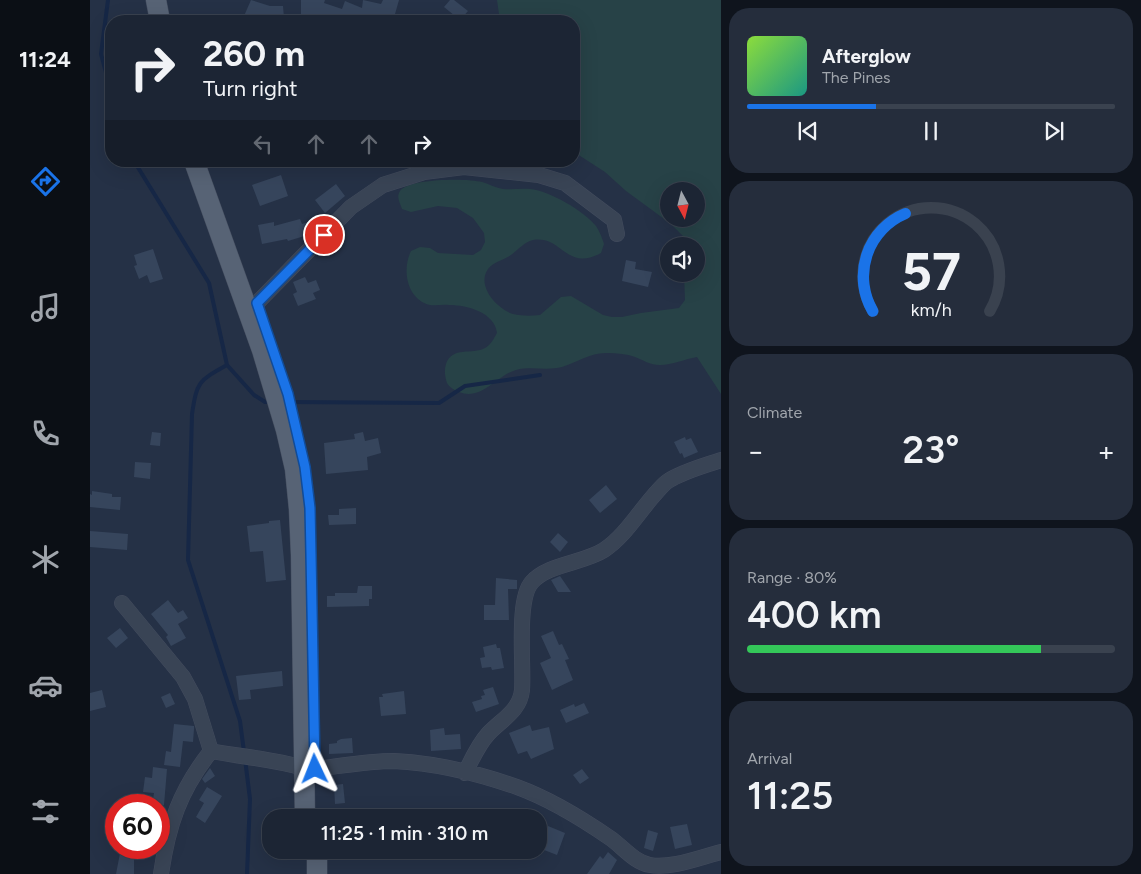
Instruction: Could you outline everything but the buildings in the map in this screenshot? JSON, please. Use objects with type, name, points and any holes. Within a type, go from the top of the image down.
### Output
[{"type":"main road","points":[[156,0],[159,15]]},
{"type":"main road","points":[[167,0],[171,15]]},
{"type":"main road","points":[[196,167],[262,350],[282,396]]},
{"type":"main road","points":[[207,167],[257,303],[282,396],[305,467],[310,508],[310,768],[306,809]]},
{"type":"main road","points":[[310,768],[315,809]]},
{"type":"main road","points":[[306,859],[306,874]]},
{"type":"main road","points":[[316,859],[317,874]]},
{"type":"street","points":[[257,303],[351,207],[383,185],[424,172],[464,167],[539,175],[565,183],[614,220],[617,234]]},
{"type":"street","points":[[466,773],[480,745],[488,734],[519,703],[522,690],[520,644],[526,593],[531,582],[544,573],[603,550],[622,535],[667,481],[721,460]]},
{"type":"street","points":[[122,603],[183,677],[195,699],[211,751]]},
{"type":"street","points":[[211,751],[234,756],[281,761],[310,768],[376,762],[433,765],[516,786],[548,799],[611,838],[641,863],[664,865],[721,852]]},
{"type":"street","points":[[161,874],[166,841],[181,798],[196,770],[211,751]]},
{"type":"green space","points":[[497,0],[721,0],[721,394],[697,357],[669,364],[656,365],[629,355],[611,353],[596,354],[562,367],[551,369],[527,368],[516,370],[475,393],[459,392],[449,386],[445,376],[445,369],[449,358],[458,353],[480,350],[487,347],[497,333],[495,326],[486,315],[472,309],[456,305],[430,305],[422,302],[411,290],[408,282],[408,258],[411,251],[420,247],[430,248],[438,253],[473,255],[481,250],[485,242],[484,233],[473,218],[457,208],[438,206],[411,212],[402,209],[398,196],[400,191],[406,187],[426,181],[465,180],[482,182],[503,189],[527,189],[547,194],[566,203],[591,220],[600,233],[604,244],[601,253],[589,258],[580,258],[572,256],[551,243],[543,240],[533,240],[527,242],[511,255],[488,269],[485,276],[486,289],[495,302],[513,314],[526,316],[540,315],[561,297],[571,296],[603,315],[612,317],[679,308],[685,300],[684,282],[705,282],[705,237],[684,237],[675,228],[705,228],[705,182],[660,182],[660,216],[626,191],[605,172],[580,156],[580,15],[499,15]]},
{"type":"waterway","points":[[106,15],[108,0]]},
{"type":"waterway","points":[[105,23],[101,54],[105,69]]},
{"type":"waterway","points":[[138,167],[209,283],[227,365],[254,395],[265,402],[270,402]]},
{"type":"waterway","points":[[227,365],[204,379],[195,395],[192,414],[188,560],[240,721],[244,752]]},
{"type":"waterway","points":[[285,402],[439,403],[465,386],[540,375]]},
{"type":"waterway","points":[[245,759],[250,799],[247,874]]},
{"type":"route","points":[[315,769],[310,508],[305,467],[288,394],[257,303],[271,291],[324,235]]}]
